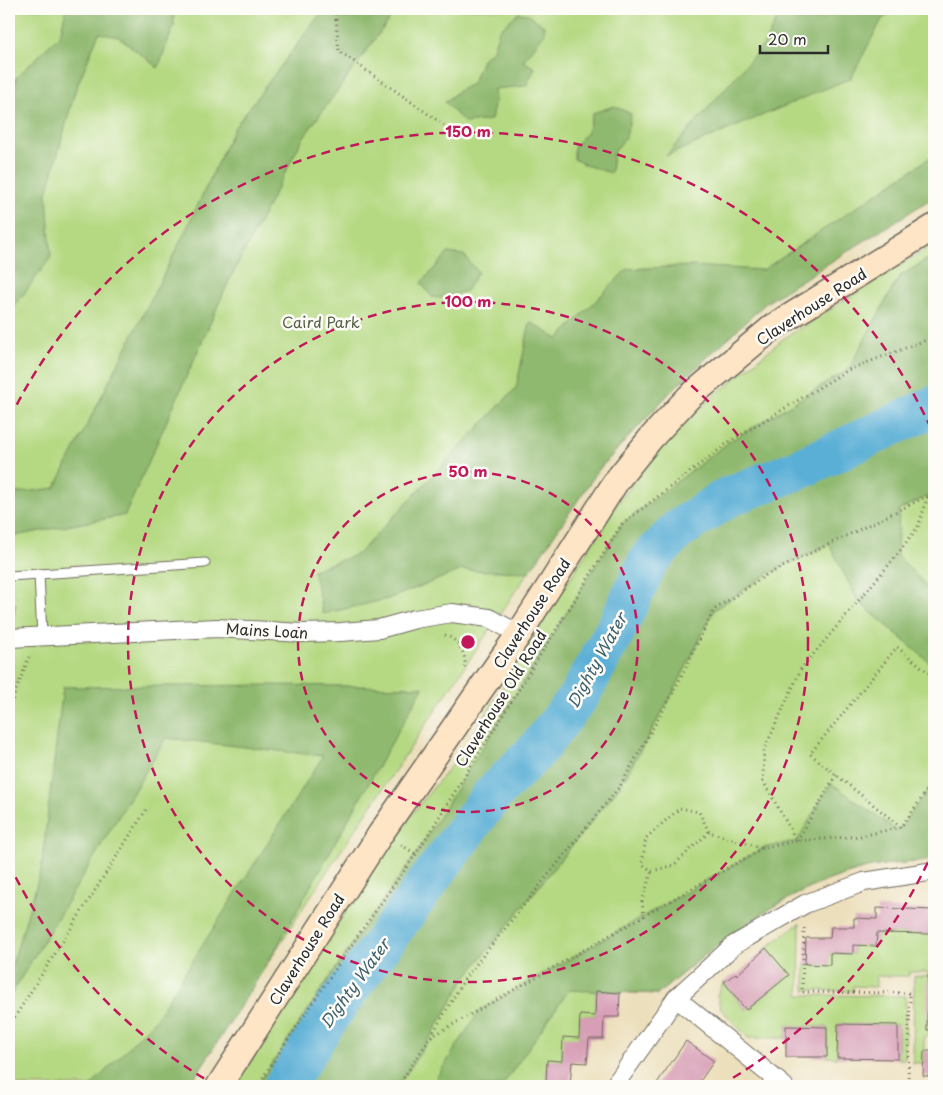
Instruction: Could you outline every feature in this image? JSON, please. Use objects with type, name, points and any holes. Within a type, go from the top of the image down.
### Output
[{"type":"street","name":"Claverhouse Road","points":[[219,1086],[381,833],[519,634],[617,480],[651,438],[689,397],[773,327],[934,227]]},
{"type":"street","name":"Mains Loan","points":[[9,638],[217,628],[302,633],[340,632],[379,629],[415,619],[452,613],[489,618],[519,634]]},
{"type":"street","points":[[614,1086],[676,998],[734,944],[804,904],[864,882],[934,871]]},
{"type":"street","points":[[676,998],[784,1086]]},
{"type":"lane","points":[[9,576],[205,563]]},
{"type":"lane","points":[[39,574],[42,636]]},
{"type":"path","points":[[335,9],[339,51],[444,125]]},
{"type":"path","name":"Claverhouse Old Road","points":[[257,1086],[359,934],[416,854],[622,524],[729,442],[848,370],[934,337]]},
{"type":"path","points":[[398,1086],[430,1038],[465,978],[620,786],[674,691],[714,610],[766,575],[934,493]]},
{"type":"path","points":[[797,841],[763,781],[764,750],[801,669],[897,556],[918,527],[928,496]]},
{"type":"path","points":[[435,636],[454,638],[460,645],[466,664],[462,678]]},
{"type":"path","points":[[901,827],[810,754],[897,647],[934,677]]},
{"type":"path","points":[[9,709],[30,656]]},
{"type":"path","points":[[797,841],[836,775]]},
{"type":"path","points":[[430,1038],[763,848],[797,841],[861,836],[901,827],[934,781]]},
{"type":"path","points":[[652,872],[642,864],[646,838],[680,808],[700,812],[709,832],[763,848]]},
{"type":"path","points":[[9,1026],[146,810]]},
{"type":"path","points":[[652,872],[674,865],[709,832]]},
{"type":"path","points":[[381,833],[416,854]]},
{"type":"path","points":[[644,917],[642,901],[652,872]]},
{"type":"path","points":[[804,904],[802,992],[910,993],[908,1086]]},
{"type":"green space","name":"Caird Park","points":[[9,9],[934,9],[934,195],[761,306],[673,389],[592,477],[308,900],[189,1086],[9,1086]]},
{"type":"green space","points":[[66,9],[173,9],[174,25],[158,68],[119,37],[99,33],[75,91],[47,193],[51,257],[9,314],[9,111],[16,78],[60,35]]},
{"type":"green space","points":[[324,9],[397,9],[303,138],[228,283],[125,515],[9,537],[9,494],[55,488],[184,234],[234,128]]},
{"type":"green space","points":[[782,9],[899,9],[882,19],[851,78],[666,156],[765,43]]},
{"type":"green space","points":[[518,13],[528,14],[544,26],[545,33],[523,61],[535,68],[526,86],[494,89],[495,99],[491,120],[465,123],[445,102],[458,91],[472,84],[483,58],[493,50],[499,30]]},
{"type":"green space","points":[[614,106],[631,114],[626,137],[613,153],[611,173],[585,165],[574,159],[574,147],[587,132],[593,113]]},
{"type":"green space","points":[[934,155],[934,197],[767,302],[673,389],[600,468],[529,572],[462,570],[388,599],[323,614],[313,570],[358,554],[516,388],[530,322],[558,339],[627,269],[690,266],[763,270]]},
{"type":"green space","points":[[934,244],[934,255],[899,277],[848,370],[729,442],[622,524],[416,854],[359,934],[257,1086],[235,1086],[392,839],[462,752],[612,511],[658,449],[708,401],[783,339]]},
{"type":"green space","points":[[448,253],[464,255],[478,272],[466,291],[441,298],[432,297],[421,283]]},
{"type":"green space","points":[[934,255],[934,493],[899,510],[897,555],[934,594],[934,666],[858,601],[829,544],[766,575],[714,610],[674,691],[620,786],[465,978],[430,1038],[398,1086],[257,1086],[359,934],[416,854],[622,524],[729,442],[848,370],[899,277]]},
{"type":"green space","points":[[934,493],[934,860],[859,870],[802,892],[751,921],[728,937],[658,994],[596,991],[595,1016],[580,1016],[579,1038],[562,1061],[547,1061],[546,1084],[590,1086],[398,1086],[430,1038],[465,978],[620,786],[674,691],[714,610],[766,575]]},
{"type":"green space","points":[[9,604],[16,604],[9,634]]},
{"type":"green space","points":[[273,685],[423,687],[264,969],[189,1086],[91,1086],[155,1020],[323,756],[166,738],[9,998],[9,975],[41,870],[63,687]]},
{"type":"green space","points":[[934,781],[934,860],[859,870],[802,892],[751,921],[728,937],[658,994],[569,990],[502,1086],[431,1086],[480,1010],[763,848],[797,841],[831,783],[896,830],[901,827]]},
{"type":"green space","points":[[800,923],[799,995],[906,996],[905,1059],[898,1059],[898,1025],[838,1024],[837,1058],[827,1057],[827,1027],[787,1026],[786,1038],[748,1038],[721,1009],[717,995],[724,982],[746,1010],[788,976],[766,948]]},
{"type":"green space","points":[[877,933],[934,934],[934,1036],[924,1036],[924,1063],[913,1063],[914,976],[927,976],[928,972],[909,972],[909,976],[876,976],[876,987],[853,986],[853,991],[805,990],[805,964],[829,965],[830,953],[853,954],[853,945],[876,945]]},
{"type":"building","points":[[877,908],[934,910],[934,934],[877,933],[876,946],[853,945],[853,954],[830,953],[830,965],[805,964],[806,938],[830,938],[831,927],[854,927],[854,918],[877,919]]},
{"type":"building","points":[[766,948],[789,975],[746,1010],[724,982],[736,973],[737,975]]},
{"type":"building","points":[[928,976],[934,976],[934,1030],[927,1030]]},
{"type":"building","points":[[596,991],[620,993],[619,1017],[604,1017],[603,1039],[589,1039],[587,1063],[572,1062],[570,1085],[546,1084],[547,1060],[562,1061],[563,1037],[579,1038],[580,1015],[595,1016]]},
{"type":"building","points":[[838,1024],[898,1025],[898,1059],[837,1058]]},
{"type":"building","points":[[786,1026],[827,1027],[827,1057],[786,1057]]},
{"type":"building","points":[[686,1041],[714,1061],[703,1077],[696,1086],[655,1086]]},
{"type":"building","points":[[924,1051],[934,1051],[934,1076],[923,1076]]},
{"type":"waterway","name":"Dighty Water","points":[[284,1086],[335,1008],[492,795],[538,749],[579,696],[616,629],[649,560],[679,529],[728,497],[797,470],[934,406]]}]
